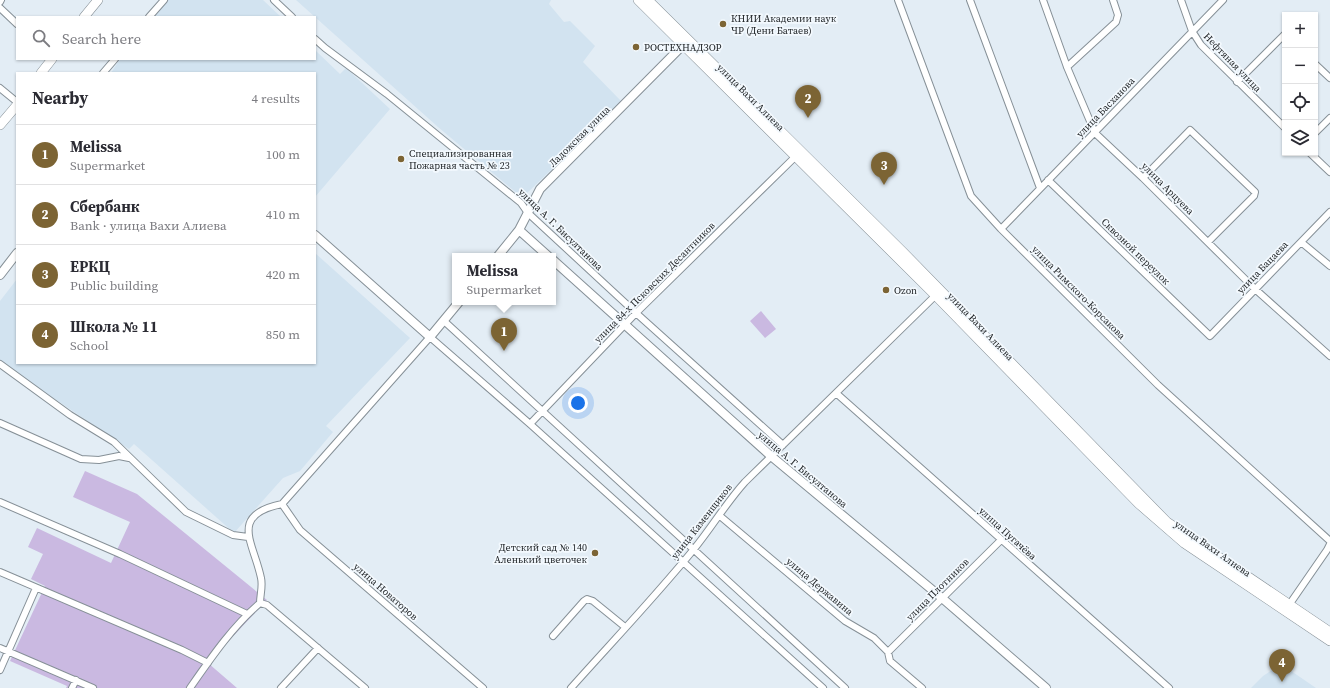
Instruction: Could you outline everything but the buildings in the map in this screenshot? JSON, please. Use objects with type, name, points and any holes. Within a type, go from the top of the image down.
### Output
[{"type":"main road","points":[[85,16],[98,0]]},
{"type":"main road","name":"улица Вахи Алиева","points":[[638,0],[686,42],[1167,522],[1330,632]]},
{"type":"main road","name":"улица Вахи Алиева","points":[[648,0],[795,157],[938,293],[1139,504],[1169,532],[1330,640]]},
{"type":"main road","points":[[42,72],[51,60]]},
{"type":"main road","points":[[0,125],[16,105]]},
{"type":"street","points":[[151,16],[164,0]]},
{"type":"street","points":[[274,0],[291,16]]},
{"type":"street","name":"улица Римского-Корсакова","points":[[898,0],[971,196],[1001,229],[1158,385],[1330,542]]},
{"type":"street","points":[[970,0],[1040,188]]},
{"type":"street","name":"улица Арцуева","points":[[1043,0],[1067,66],[1095,133],[1143,178],[1255,289],[1330,356]]},
{"type":"street","points":[[1067,66],[1116,22],[1118,15],[1113,0]]},
{"type":"street","name":"Нефтяная улица","points":[[1181,0],[1192,31],[1201,45],[1282,125]]},
{"type":"street","name":"улица Басханова","points":[[1001,229],[1223,0]]},
{"type":"street","points":[[0,8],[16,23]]},
{"type":"street","points":[[1237,82],[1282,35]]},
{"type":"street","name":"улица А. Г. Бисултанова","points":[[316,40],[387,94],[521,203],[528,213],[636,313],[783,445]]},
{"type":"street","name":"Ладожская улица","points":[[500,253],[519,230],[540,189],[686,42]]},
{"type":"street","points":[[104,72],[114,60]]},
{"type":"street","points":[[1318,67],[1330,78]]},
{"type":"street","points":[[0,88],[16,103]]},
{"type":"street","points":[[1318,131],[1330,118]]},
{"type":"street","points":[[1143,178],[1190,130],[1255,192],[1254,196],[1208,242]]},
{"type":"street","points":[[1313,156],[1330,172]]},
{"type":"street","name":"улица 84-х Псковских Десантников","points":[[530,424],[636,313],[795,157]]},
{"type":"street","name":"Сквозной переулок","points":[[1048,180],[1210,336]]},
{"type":"street","name":"улица Бацаева","points":[[1210,336],[1330,212]]},
{"type":"street","points":[[519,230],[545,253]]},
{"type":"street","points":[[316,236],[530,424],[823,688]]},
{"type":"street","points":[[1301,242],[1330,266]]},
{"type":"street","points":[[0,275],[16,254]]},
{"type":"street","name":"улица А. Г. Бисултанова","points":[[556,263],[624,326],[771,456],[942,598],[1046,688]]},
{"type":"street","name":"улица Каменщиков","points":[[571,688],[683,562],[720,516],[726,503],[771,456],[938,293]]},
{"type":"street","points":[[190,688],[247,614],[260,603],[261,579],[248,537],[253,518],[259,511],[265,508],[282,504],[457,305]]},
{"type":"street","points":[[444,321],[845,688]]},
{"type":"street","points":[[0,364],[70,415],[104,435],[186,512],[233,535],[248,537]]},
{"type":"street","name":"улица Пугачёва","points":[[836,393],[1169,688]]},
{"type":"street","points":[[0,423],[81,459],[100,460],[119,456],[129,458]]},
{"type":"street","points":[[0,502],[120,554],[247,614]]},
{"type":"street","name":"улица Новаторов","points":[[282,504],[300,530],[483,688]]},
{"type":"street","name":"улица Державина","points":[[720,516],[845,621],[874,638],[888,652],[890,661],[922,688]]},
{"type":"street","name":"улица Плотников","points":[[888,652],[1001,540]]},
{"type":"street","points":[[1289,605],[1327,550],[1330,542]]},
{"type":"street","points":[[0,572],[182,650],[208,663]]},
{"type":"street","points":[[0,670],[36,588]]},
{"type":"street","points":[[553,636],[584,601],[588,599],[593,601],[625,627]]},
{"type":"street","points":[[260,603],[267,605],[366,688]]},
{"type":"street","points":[[0,648],[93,688]]},
{"type":"street","points":[[281,688],[318,648]]},
{"type":"street","points":[[72,688],[76,680]]},
{"type":"shaded area","points":[[168,0],[263,0],[280,16],[155,16]]},
{"type":"shaded area","points":[[296,0],[551,0],[549,4],[564,22],[570,21],[595,46],[583,62],[622,102],[525,195],[519,195],[438,127],[316,18],[316,16],[314,16]]},
{"type":"shaded area","points":[[316,51],[340,74],[346,68],[390,109],[316,196],[316,72],[112,72],[119,60],[316,60]]},
{"type":"shaded area","points":[[316,254],[410,338],[326,426],[333,432],[300,471],[283,478],[234,533],[134,444],[129,449],[0,362],[0,301],[16,280],[16,364],[316,364]]},
{"type":"shaded area","points":[[761,311],[776,329],[765,338],[750,321]]},
{"type":"shaded area","points":[[85,471],[137,494],[267,600],[208,663],[237,688],[66,688],[67,686],[10,661],[45,586],[31,579],[43,554],[28,547],[37,528],[111,563],[130,522],[73,497]]},
{"type":"shaded area","points":[[1281,664],[1316,688],[1251,688],[1263,676]]},
{"type":"place","name":"КНИИ Академии наук ЧР (Дени Батаев)","points":[[723,24]]},
{"type":"place","name":"РОСТЕХНАДЗОР","points":[[636,47]]},
{"type":"place","name":"Сбербанк","points":[[808,118]]},
{"type":"place","name":"Специализированная Пожарная часть № 23","points":[[401,159]]},
{"type":"place","name":"ЕРКЦ","points":[[884,185]]},
{"type":"place","name":"Ozon","points":[[886,290]]},
{"type":"place","name":"Melissa","points":[[504,351]]},
{"type":"place","name":"Детский сад № 140 Аленький цветочек","points":[[595,553]]},
{"type":"place","name":"Школа № 11","points":[[1282,682]]}]
